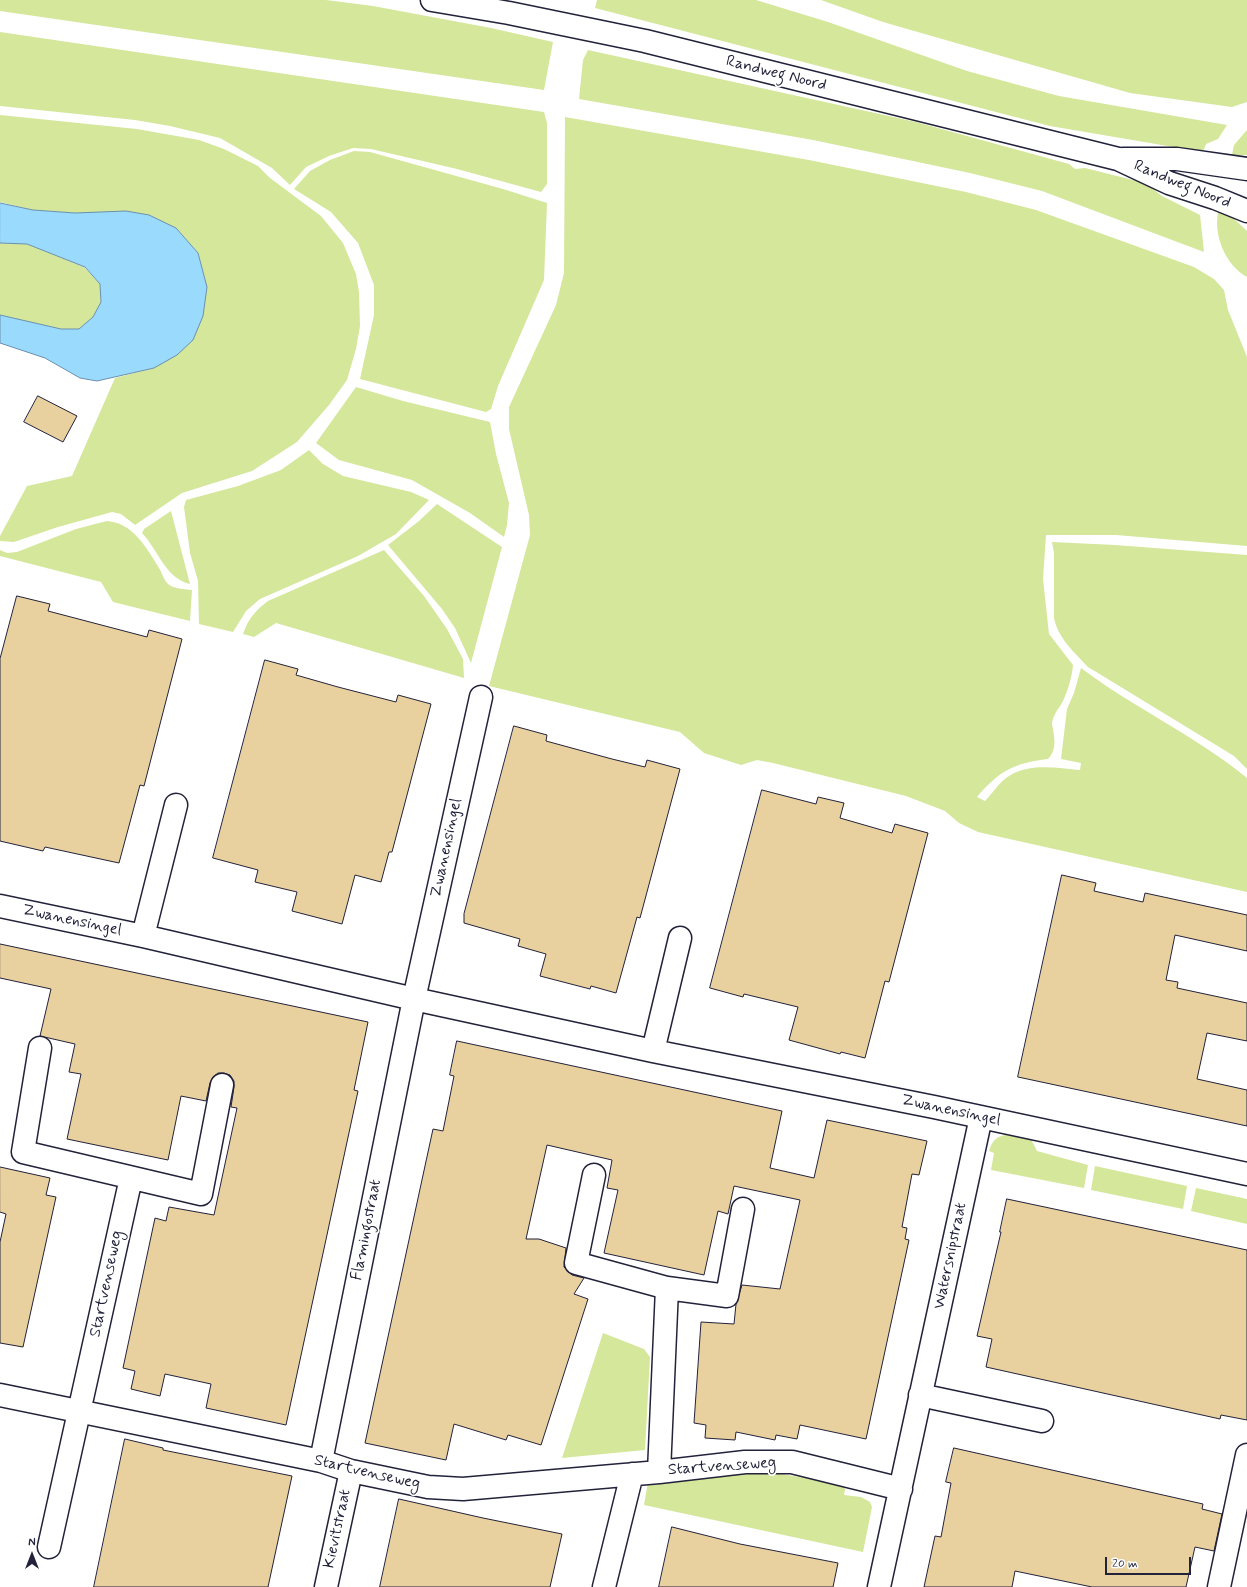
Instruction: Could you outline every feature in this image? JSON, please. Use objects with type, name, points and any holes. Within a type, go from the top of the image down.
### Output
[{"type":"street","name":"Randweg Noord","points":[[432,0],[509,13],[645,42],[1118,159],[1169,183],[1215,198],[1247,211]]},
{"type":"street","name":"Randweg Noord","points":[[1118,159],[1177,159],[1247,169]]},
{"type":"street","name":"Zwanensingel","points":[[414,999],[481,697]]},
{"type":"street","name":"Zwanensingel","points":[[143,936],[176,805]]},
{"type":"street","name":"Zwanensingel","points":[[0,906],[143,936],[414,999],[653,1051],[981,1117],[1247,1174]]},
{"type":"street","points":[[653,1051],[680,938]]},
{"type":"street","name":"Flamingostraat","points":[[321,1461],[414,999]]},
{"type":"street","points":[[40,1048],[23,1152],[201,1194],[222,1085]]},
{"type":"street","name":"Watersnipstraat","points":[[879,1587],[981,1117]]},
{"type":"street","points":[[594,1175],[576,1263],[667,1288],[727,1296],[743,1209]]},
{"type":"street","name":"Startvenseweg","points":[[79,1413],[130,1178]]},
{"type":"street","name":"Startvenseweg","points":[[659,1472],[667,1288]]},
{"type":"street","name":"Startvenseweg","points":[[0,1395],[79,1413],[321,1461],[351,1471],[428,1487],[463,1489],[659,1472],[745,1462],[792,1462],[901,1489]]},
{"type":"street","points":[[920,1395],[1042,1421]]},
{"type":"street","points":[[49,1548],[79,1413]]},
{"type":"street","points":[[1219,1587],[1247,1455]]},
{"type":"street","name":"Kievitstraat","points":[[326,1587],[351,1471]]},
{"type":"street","points":[[604,1587],[632,1474]]},
{"type":"green space","points":[[0,0],[326,0],[373,6],[491,28],[553,42],[544,90],[0,11]]},
{"type":"green space","points":[[597,0],[756,0],[828,22],[967,71],[1059,96],[1227,125],[1218,139],[1206,144],[1203,152],[1050,126],[595,8]]},
{"type":"green space","points":[[821,0],[1247,0],[1247,102],[1232,107],[1130,93],[883,22]]},
{"type":"green space","points":[[0,32],[544,112],[547,123],[547,184],[541,192],[457,169],[371,149],[353,148],[329,156],[306,167],[290,185],[272,168],[220,138],[170,126],[135,120],[0,106]]},
{"type":"green space","points":[[588,50],[916,122],[1069,164],[1075,169],[1085,168],[1145,183],[1162,196],[1200,215],[1204,252],[1042,191],[970,173],[813,140],[579,99],[583,60]]},
{"type":"green space","points":[[0,115],[137,129],[199,140],[224,149],[258,166],[270,178],[321,216],[343,243],[356,274],[359,292],[360,326],[356,349],[347,380],[329,405],[297,442],[252,471],[182,493],[135,525],[121,514],[112,512],[58,527],[14,542],[0,541],[0,536],[27,486],[72,476],[115,378],[154,368],[207,287],[198,253],[176,228],[75,213],[33,210],[0,202]]},
{"type":"green space","points":[[565,117],[809,160],[966,192],[1036,210],[1194,267],[1214,279],[1224,290],[1228,310],[1247,357],[1247,546],[1116,535],[1046,535],[1043,579],[1049,634],[1073,665],[1067,692],[1052,721],[1054,733],[1053,751],[1048,759],[1026,763],[1008,770],[993,781],[977,797],[985,801],[1006,778],[1023,770],[1052,767],[1080,770],[1081,763],[1061,759],[1067,709],[1074,693],[1081,668],[1122,696],[1186,735],[1247,778],[1247,892],[978,832],[959,823],[945,811],[906,796],[773,763],[757,760],[741,765],[704,753],[680,732],[489,686],[530,535],[529,515],[509,429],[509,407],[556,305],[564,273]]},
{"type":"green space","points":[[1247,130],[1247,155],[1232,155],[1234,145]]},
{"type":"green space","points":[[354,151],[370,152],[503,189],[547,203],[544,280],[498,386],[491,409],[486,412],[360,379],[374,315],[374,285],[358,243],[331,212],[294,189],[310,171],[330,160]]},
{"type":"green space","points":[[1219,209],[1231,216],[1247,231],[1247,277],[1232,265],[1222,248],[1217,228]]},
{"type":"green space","points":[[0,243],[27,244],[84,267],[100,284],[101,302],[93,317],[79,329],[61,329],[0,315]]},
{"type":"green space","points":[[356,387],[403,401],[490,422],[496,454],[509,503],[507,525],[504,537],[470,513],[412,480],[339,460],[316,443]]},
{"type":"green space","points":[[309,450],[323,464],[343,476],[411,492],[429,500],[396,534],[358,556],[260,599],[246,611],[233,632],[199,624],[198,581],[190,553],[184,507],[186,500],[238,486],[281,470]]},
{"type":"green space","points":[[437,504],[502,547],[471,663],[455,628],[442,609],[388,545],[419,521]]},
{"type":"green space","points":[[171,511],[190,584],[181,581],[168,570],[142,533],[144,529]]},
{"type":"green space","points":[[107,521],[124,526],[138,537],[144,544],[168,584],[176,588],[192,590],[190,621],[113,602],[101,582],[0,556],[0,550],[7,553],[17,552],[76,529]]},
{"type":"green space","points":[[1052,542],[1247,555],[1247,769],[1234,756],[1088,667],[1072,650],[1059,632],[1054,618],[1054,553]]},
{"type":"green space","points":[[384,550],[424,596],[447,629],[463,659],[464,678],[276,623],[254,637],[243,634],[253,615],[268,601]]},
{"type":"green space","points":[[1005,1135],[1031,1139],[1037,1151],[1088,1165],[1084,1188],[991,1170],[994,1153],[989,1151],[990,1148],[996,1139]]},
{"type":"green space","points":[[1095,1166],[1187,1186],[1183,1209],[1091,1190]]},
{"type":"green space","points":[[1196,1188],[1247,1199],[1247,1224],[1191,1211]]},
{"type":"green space","points":[[603,1333],[644,1349],[650,1357],[645,1450],[562,1458]]},
{"type":"green space","points":[[753,1473],[782,1474],[846,1485],[844,1495],[861,1497],[870,1502],[872,1507],[863,1552],[644,1505],[648,1482]]},
{"type":"water","points":[[0,203],[33,210],[75,213],[126,211],[149,215],[176,228],[198,253],[207,287],[203,316],[193,340],[177,355],[154,368],[97,381],[80,378],[45,358],[0,343],[0,315],[61,329],[79,329],[93,317],[101,302],[100,284],[85,267],[27,244],[0,243]]},
{"type":"building","points":[[38,396],[77,416],[63,442],[24,422]]},
{"type":"building","points":[[17,596],[50,604],[48,611],[147,637],[149,630],[182,639],[144,786],[140,785],[119,863],[45,847],[43,851],[0,841],[0,659]]},
{"type":"building","points":[[265,660],[298,669],[296,675],[338,687],[396,702],[398,695],[431,704],[392,852],[389,852],[381,882],[355,875],[342,924],[292,911],[297,892],[255,882],[258,870],[213,858]]},
{"type":"building","points":[[514,726],[547,735],[546,741],[612,759],[645,767],[647,760],[680,769],[640,918],[637,917],[616,993],[591,986],[590,989],[540,976],[546,954],[518,946],[520,939],[464,923],[464,914]]},
{"type":"building","points":[[762,790],[816,804],[818,797],[844,803],[840,818],[892,833],[895,824],[928,833],[889,982],[885,981],[865,1058],[841,1052],[840,1054],[789,1040],[798,1007],[744,994],[743,997],[710,988]]},
{"type":"building","points":[[1062,875],[1096,883],[1094,891],[1143,902],[1145,893],[1247,915],[1247,951],[1175,935],[1166,980],[1178,982],[1177,988],[1247,1003],[1247,1041],[1207,1033],[1197,1079],[1247,1090],[1247,1126],[1018,1077]]},
{"type":"building","points":[[0,944],[368,1022],[354,1090],[358,1091],[286,1425],[206,1408],[211,1384],[165,1374],[160,1396],[131,1389],[135,1371],[123,1368],[155,1218],[166,1221],[169,1207],[214,1215],[237,1108],[231,1107],[234,1081],[230,1075],[218,1073],[213,1077],[210,1083],[206,1101],[181,1096],[168,1160],[67,1139],[81,1074],[69,1072],[75,1044],[40,1036],[51,989],[0,978]]},
{"type":"building","points":[[457,1041],[782,1111],[770,1168],[814,1178],[827,1120],[927,1141],[919,1175],[912,1174],[902,1227],[907,1228],[905,1239],[909,1240],[866,1439],[800,1425],[797,1439],[776,1435],[775,1440],[736,1432],[735,1440],[705,1438],[706,1425],[694,1423],[701,1322],[734,1324],[736,1304],[742,1285],[780,1289],[800,1200],[734,1186],[728,1214],[718,1211],[704,1275],[604,1253],[618,1190],[607,1188],[612,1160],[547,1145],[526,1239],[539,1239],[566,1248],[564,1267],[572,1275],[584,1278],[574,1294],[588,1299],[541,1445],[508,1435],[506,1440],[454,1424],[446,1460],[365,1443],[433,1129],[443,1131],[454,1076],[450,1075]]},
{"type":"building","points":[[0,1167],[50,1178],[46,1195],[56,1197],[23,1347],[0,1343],[0,1242],[6,1214],[0,1212]]},
{"type":"building","points":[[1007,1199],[1247,1250],[1247,1420],[1221,1415],[1220,1419],[986,1367],[992,1339],[977,1336]]},
{"type":"building","points":[[125,1439],[163,1448],[163,1450],[292,1476],[268,1587],[94,1587]]},
{"type":"building","points":[[954,1448],[1203,1504],[1202,1509],[1222,1514],[1214,1551],[1195,1547],[1186,1587],[1092,1587],[1015,1571],[1012,1587],[924,1587],[935,1536],[941,1537],[951,1483],[946,1482]]},
{"type":"building","points":[[399,1499],[562,1534],[550,1587],[380,1587]]},
{"type":"building","points":[[672,1527],[740,1544],[838,1563],[833,1587],[659,1587]]}]
